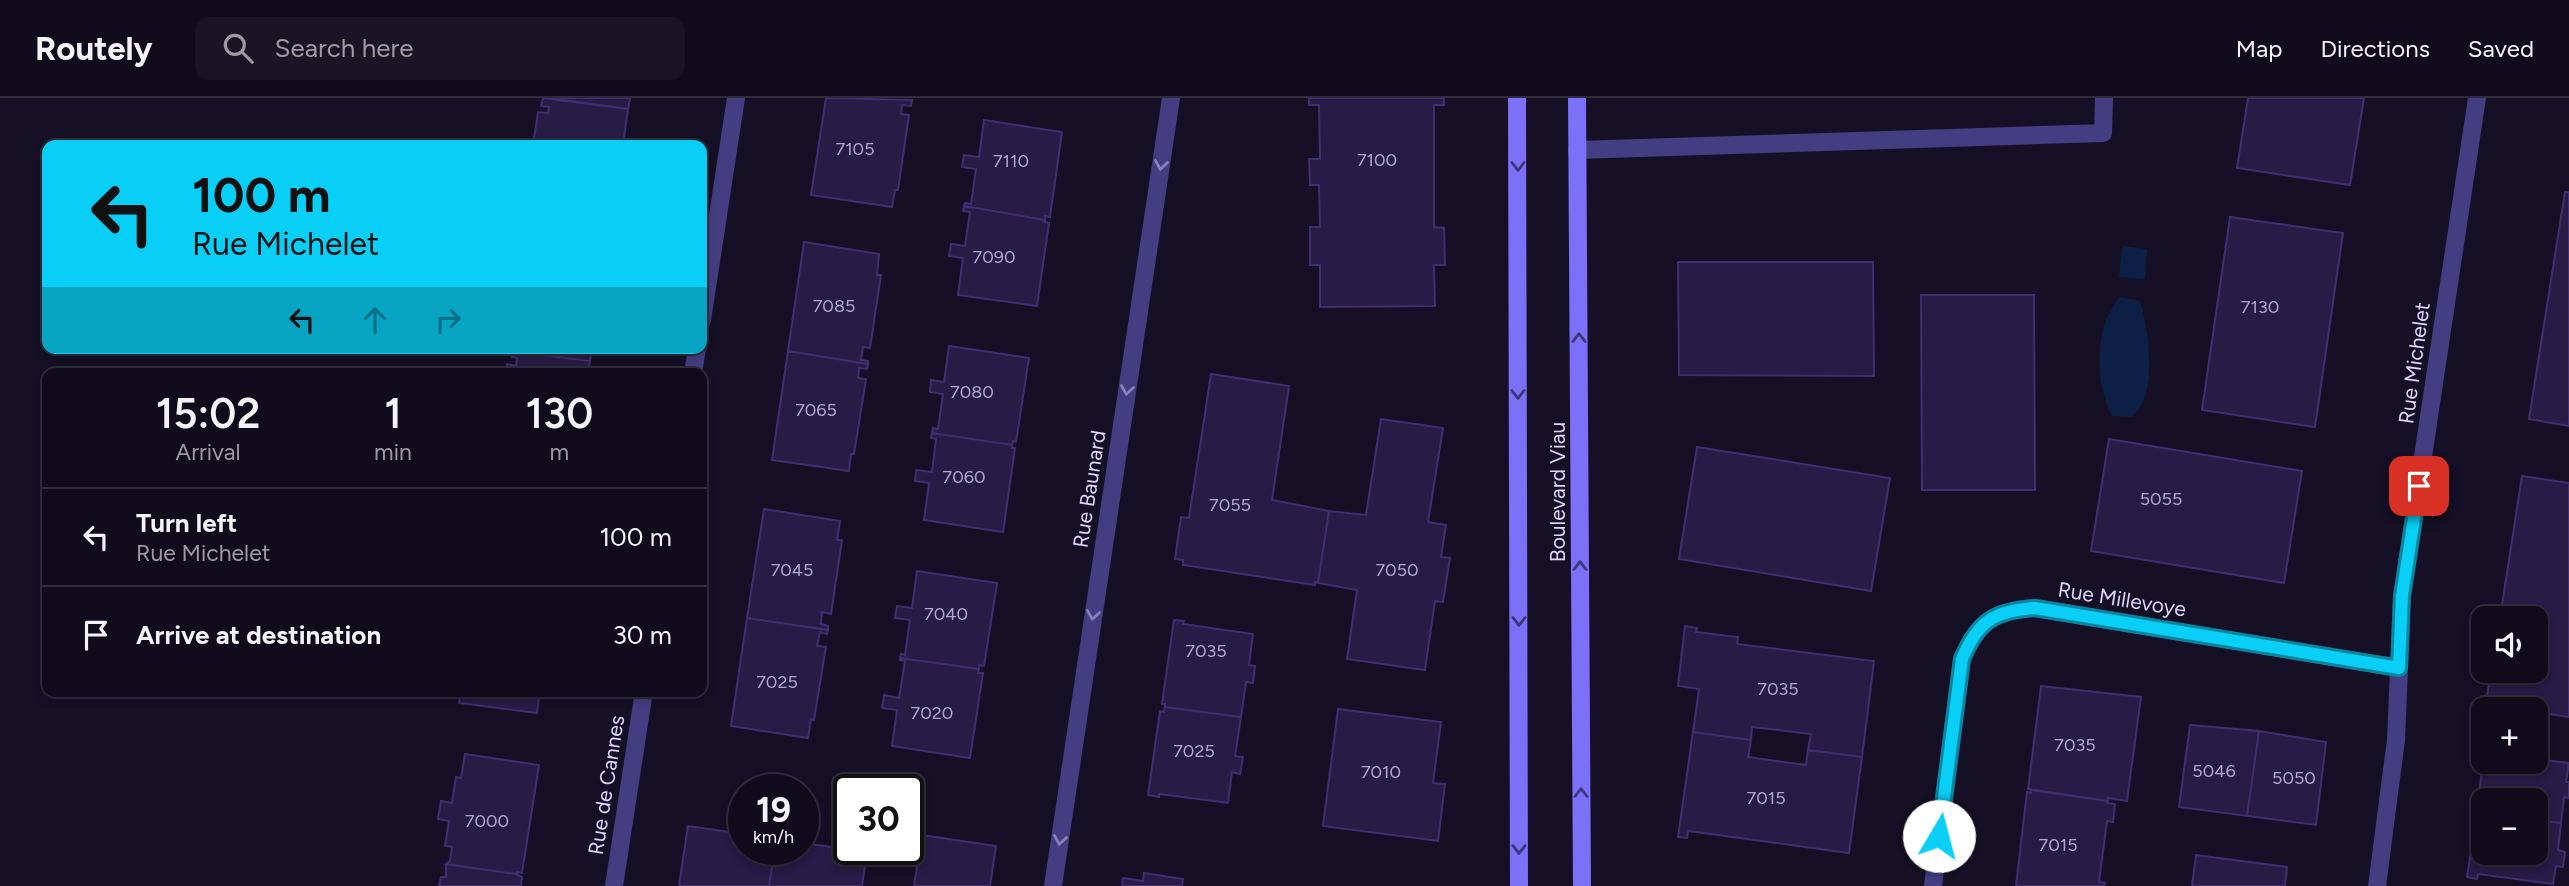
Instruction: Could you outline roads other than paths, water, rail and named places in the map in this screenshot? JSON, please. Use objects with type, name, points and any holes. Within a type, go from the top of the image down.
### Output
[{"type":"main road","name":"Boulevard Viau","points":[[1517,98],[1519,886]]},
{"type":"main road","name":"Boulevard Viau","points":[[1577,98],[1582,886]]},
{"type":"street","points":[[707,287],[736,98]]},
{"type":"street","name":"Rue Baunard","points":[[1053,886],[1171,98]]},
{"type":"street","points":[[1577,150],[2104,133],[2104,98]]},
{"type":"street","name":"Rue Michelet","points":[[2377,886],[2396,740],[2402,596],[2477,98]]},
{"type":"street","name":"Rue Millevoye","points":[[1933,886],[1962,659],[1972,635],[1990,619],[2011,610],[2035,608],[2399,668]]},
{"type":"street","name":"Rue de Cannes","points":[[614,886],[643,697]]},
{"type":"water","points":[[2122,246],[2147,249],[2145,279],[2119,277]]},
{"type":"water","points":[[2119,297],[2140,301],[2147,337],[2147,388],[2142,404],[2132,417],[2112,416],[2101,382],[2102,334],[2105,322]]}]
